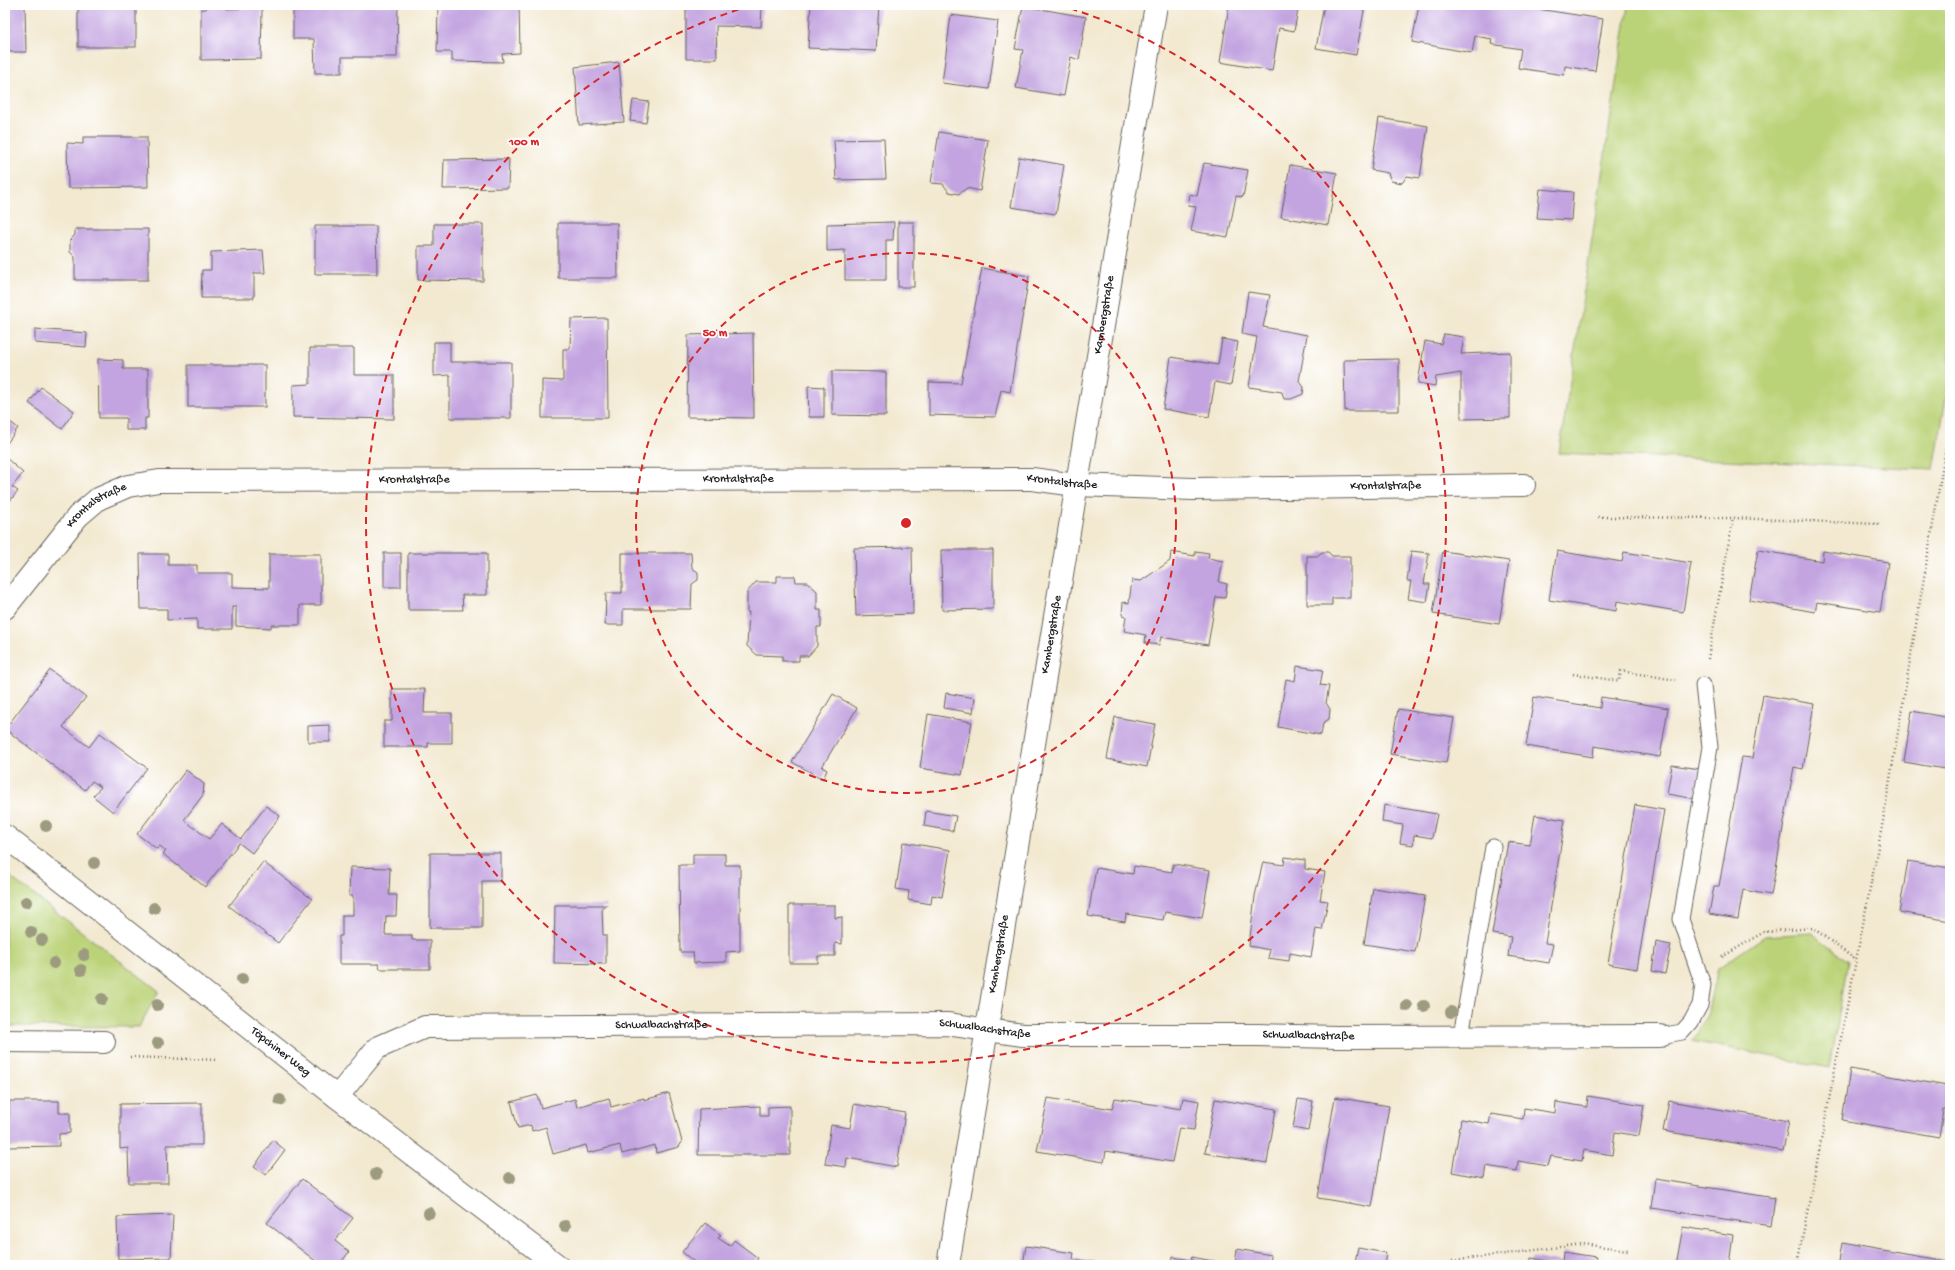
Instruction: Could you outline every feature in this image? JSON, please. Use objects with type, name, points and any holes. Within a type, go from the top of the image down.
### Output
[{"type":"street","name":"Kambergstraße","points":[[948,1265],[1156,5]]},
{"type":"street","name":"Krontalstraße","points":[[5,608],[78,516],[98,499],[128,486],[159,481],[1032,479],[1076,485],[1193,489],[1524,485]]},
{"type":"street","name":"Töpchiner Weg","points":[[5,836],[337,1097],[557,1265]]},
{"type":"street","name":"Schwalbachstraße","points":[[337,1097],[378,1048],[425,1027],[947,1024],[1023,1035],[1660,1036]]},
{"type":"street","points":[[5,1040],[104,1042]]},
{"type":"lane","points":[[1660,1036],[1682,1032],[1691,1022],[1700,1005],[1704,985],[1681,919],[1710,747],[1703,685]]},
{"type":"lane","points":[[1461,1036],[1493,847]]},
{"type":"path","points":[[1797,1265],[1883,820],[1950,423]]},
{"type":"path","points":[[1598,518],[1733,518],[1879,524]]},
{"type":"path","points":[[1573,674],[1619,681],[1622,671],[1703,685],[1733,518]]},
{"type":"path","points":[[1698,971],[1764,932],[1813,928],[1856,960]]},
{"type":"path","points":[[104,1042],[118,1056],[218,1060]]},
{"type":"path","points":[[1452,1261],[1582,1244],[1628,1250]]},
{"type":"green space","points":[[1628,5],[1950,5],[1950,375],[1934,469],[1559,453]]},
{"type":"green space","points":[[5,873],[159,991],[139,1027],[5,1026]]},
{"type":"green space","points":[[1812,933],[1848,961],[1830,1068],[1692,1041],[1708,1015],[1718,968],[1765,936]]},
{"type":"building","points":[[5,5],[25,5],[26,52],[5,52]]},
{"type":"building","points":[[78,5],[136,5],[136,47],[78,47]]},
{"type":"building","points":[[206,5],[227,5],[227,9],[262,8],[261,59],[201,60],[201,9],[206,9]]},
{"type":"building","points":[[293,5],[398,5],[397,57],[342,57],[342,73],[315,73],[314,39],[293,39]]},
{"type":"building","points":[[438,5],[519,5],[520,53],[502,54],[503,62],[452,61],[452,52],[437,52]]},
{"type":"building","points":[[686,5],[762,5],[761,27],[716,26],[717,59],[686,59]]},
{"type":"building","points":[[811,5],[879,5],[876,51],[808,48]]},
{"type":"building","points":[[1229,5],[1299,5],[1294,31],[1279,28],[1272,71],[1220,62]]},
{"type":"building","points":[[1324,5],[1365,5],[1356,55],[1316,48]]},
{"type":"building","points":[[1419,5],[1531,5],[1531,8],[1603,19],[1595,71],[1565,66],[1564,75],[1518,68],[1521,49],[1491,44],[1492,39],[1475,36],[1472,53],[1412,42]]},
{"type":"building","points":[[1023,6],[1086,17],[1079,60],[1071,57],[1064,96],[1016,88],[1023,50],[1015,49]]},
{"type":"building","points":[[951,15],[998,21],[989,89],[942,83]]},
{"type":"building","points":[[619,62],[624,122],[579,125],[575,67]]},
{"type":"building","points":[[633,100],[649,102],[646,123],[630,121]]},
{"type":"building","points":[[1379,118],[1428,126],[1420,178],[1407,176],[1402,183],[1391,181],[1388,173],[1371,170]]},
{"type":"building","points":[[939,132],[988,140],[980,191],[967,188],[959,194],[949,192],[943,184],[931,183]]},
{"type":"building","points":[[83,137],[147,137],[148,187],[68,188],[67,143],[83,144]]},
{"type":"building","points":[[884,139],[886,179],[836,180],[834,140]]},
{"type":"building","points":[[1019,157],[1064,165],[1056,214],[1011,207]]},
{"type":"building","points":[[509,159],[508,188],[443,189],[444,160]]},
{"type":"building","points":[[1204,163],[1248,170],[1243,197],[1236,196],[1228,237],[1191,231],[1196,207],[1188,206],[1190,194],[1197,196]]},
{"type":"building","points":[[1290,165],[1337,173],[1328,225],[1281,217]]},
{"type":"building","points":[[1540,189],[1573,192],[1571,220],[1537,218]]},
{"type":"building","points":[[894,222],[893,240],[886,240],[886,280],[845,280],[845,250],[827,251],[827,224]]},
{"type":"building","points":[[898,222],[914,222],[914,287],[898,287]]},
{"type":"building","points":[[558,223],[617,223],[618,278],[558,278]]},
{"type":"building","points":[[434,224],[483,224],[483,281],[418,280],[418,246],[434,246]]},
{"type":"building","points":[[315,226],[376,226],[377,274],[315,274]]},
{"type":"building","points":[[75,229],[148,229],[148,280],[75,280],[75,257],[70,252],[70,240],[75,235]]},
{"type":"building","points":[[263,250],[265,273],[254,273],[254,298],[201,298],[202,270],[211,270],[211,252]]},
{"type":"building","points":[[982,268],[1029,276],[1010,392],[1001,390],[995,417],[929,415],[929,382],[961,383]]},
{"type":"building","points":[[1248,292],[1270,295],[1263,327],[1307,335],[1299,381],[1304,387],[1303,394],[1291,399],[1284,399],[1282,392],[1249,387],[1257,337],[1242,334]]},
{"type":"building","points":[[607,318],[608,418],[542,418],[542,380],[563,381],[563,349],[570,349],[571,319]]},
{"type":"building","points":[[35,329],[87,333],[86,347],[35,343]]},
{"type":"building","points":[[753,333],[754,418],[687,417],[688,335]]},
{"type":"building","points":[[1444,334],[1464,337],[1461,354],[1510,352],[1510,418],[1461,419],[1461,373],[1436,377],[1435,386],[1418,383],[1425,341],[1441,344]]},
{"type":"building","points":[[1222,339],[1238,342],[1231,385],[1215,382],[1209,417],[1163,409],[1171,357],[1218,365]]},
{"type":"building","points":[[434,342],[450,342],[450,362],[511,362],[511,418],[450,418],[450,375],[434,376]]},
{"type":"building","points":[[310,348],[354,348],[354,375],[394,375],[394,419],[293,417],[293,385],[310,384]]},
{"type":"building","points":[[98,359],[123,360],[123,369],[148,369],[148,418],[145,418],[145,430],[126,430],[126,418],[99,418]]},
{"type":"building","points":[[1399,359],[1399,411],[1345,411],[1344,360]]},
{"type":"building","points":[[188,365],[265,365],[265,407],[188,407]]},
{"type":"building","points":[[832,371],[886,372],[886,416],[832,415]]},
{"type":"building","points":[[808,386],[824,387],[824,417],[809,417]]},
{"type":"building","points":[[41,387],[74,411],[62,429],[29,403]]},
{"type":"building","points":[[5,418],[18,428],[5,446]]},
{"type":"building","points":[[5,457],[23,473],[12,487],[18,491],[5,507]]},
{"type":"building","points":[[912,547],[913,614],[856,616],[854,548]]},
{"type":"building","points":[[941,550],[993,550],[993,609],[942,610]]},
{"type":"building","points":[[1758,550],[1822,561],[1823,551],[1888,562],[1880,612],[1817,602],[1815,612],[1749,600]]},
{"type":"building","points":[[1195,551],[1209,553],[1208,558],[1223,561],[1219,582],[1227,584],[1225,598],[1216,597],[1208,645],[1161,637],[1159,645],[1145,643],[1146,635],[1124,631],[1126,616],[1122,615],[1123,602],[1129,603],[1132,580],[1141,581],[1170,561],[1171,552],[1195,556]]},
{"type":"building","points":[[1411,551],[1429,553],[1424,584],[1430,584],[1427,602],[1408,599],[1411,581],[1407,581]]},
{"type":"building","points":[[1443,551],[1509,561],[1499,624],[1433,614]]},
{"type":"building","points":[[1557,551],[1622,562],[1624,552],[1691,563],[1683,612],[1617,601],[1616,611],[1549,600]]},
{"type":"building","points":[[1322,552],[1328,552],[1332,556],[1350,556],[1350,598],[1332,598],[1332,605],[1307,605],[1307,556],[1317,556]]},
{"type":"building","points":[[384,553],[401,553],[401,587],[384,587]]},
{"type":"building","points":[[408,553],[487,553],[487,595],[462,595],[463,610],[408,610]]},
{"type":"building","points":[[622,553],[691,553],[692,568],[698,572],[698,580],[692,584],[691,609],[623,609],[623,625],[605,625],[606,593],[622,593]]},
{"type":"building","points":[[140,554],[168,554],[168,565],[197,565],[197,573],[232,573],[232,587],[269,588],[269,554],[321,554],[321,605],[300,605],[300,625],[271,625],[271,628],[236,626],[236,607],[232,607],[232,629],[197,629],[197,619],[167,620],[167,609],[141,609]]},
{"type":"building","points":[[777,576],[795,576],[796,582],[807,582],[817,591],[817,610],[821,610],[821,627],[817,627],[817,646],[808,656],[799,656],[799,661],[782,661],[782,656],[757,655],[747,646],[749,612],[747,612],[747,592],[756,582],[777,582]]},
{"type":"building","points":[[1297,666],[1323,670],[1320,685],[1329,686],[1326,703],[1330,709],[1329,719],[1323,723],[1321,735],[1278,727],[1286,679],[1295,681]]},
{"type":"building","points":[[50,670],[86,697],[63,727],[89,747],[100,733],[147,768],[113,812],[93,796],[101,787],[92,781],[85,790],[5,729]]},
{"type":"building","points":[[392,689],[425,689],[424,713],[452,713],[452,743],[428,743],[428,747],[384,747],[384,721],[392,721]]},
{"type":"building","points":[[946,693],[975,698],[973,713],[944,708]]},
{"type":"building","points":[[833,694],[857,708],[822,767],[827,770],[823,779],[792,762]]},
{"type":"building","points":[[1763,695],[1814,704],[1803,769],[1794,767],[1771,895],[1743,890],[1738,919],[1709,914],[1714,886],[1719,886],[1742,757],[1752,758]]},
{"type":"building","points":[[1534,697],[1600,708],[1601,697],[1668,708],[1660,757],[1594,746],[1593,757],[1526,746]]},
{"type":"building","points":[[1398,709],[1454,718],[1446,763],[1390,754]]},
{"type":"building","points":[[1912,711],[1950,718],[1950,770],[1904,762]]},
{"type":"building","points":[[928,714],[972,722],[962,775],[920,768]]},
{"type":"building","points":[[1115,717],[1155,724],[1147,767],[1107,759]]},
{"type":"building","points":[[330,725],[330,742],[308,742],[308,726]]},
{"type":"building","points":[[1672,765],[1700,769],[1696,799],[1667,794]]},
{"type":"building","points":[[186,770],[204,784],[203,795],[184,820],[209,839],[222,824],[241,839],[266,806],[280,816],[252,853],[239,843],[205,887],[163,854],[166,851],[160,846],[157,849],[137,834]]},
{"type":"building","points":[[1384,805],[1437,814],[1432,838],[1414,835],[1413,845],[1400,843],[1403,825],[1382,822]]},
{"type":"building","points":[[1635,805],[1664,810],[1637,969],[1608,964]]},
{"type":"building","points":[[926,811],[956,816],[953,831],[924,826]]},
{"type":"building","points":[[1535,815],[1565,820],[1545,943],[1553,944],[1549,963],[1508,956],[1511,937],[1492,934],[1508,842],[1530,845]]},
{"type":"building","points":[[903,842],[950,850],[942,897],[932,895],[931,904],[908,900],[909,891],[896,889]]},
{"type":"building","points":[[430,853],[501,853],[501,881],[482,881],[482,928],[430,928]]},
{"type":"building","points":[[693,854],[725,854],[725,865],[740,865],[740,951],[726,952],[726,962],[694,963],[693,952],[680,952],[679,865],[693,865]]},
{"type":"building","points":[[1285,857],[1305,860],[1305,869],[1325,872],[1320,900],[1328,901],[1322,930],[1316,929],[1311,957],[1290,953],[1289,961],[1268,958],[1270,950],[1249,946],[1255,896],[1263,862],[1284,865]]},
{"type":"building","points":[[1908,861],[1950,868],[1950,921],[1899,912]]},
{"type":"building","points":[[263,862],[312,899],[278,943],[229,906]]},
{"type":"building","points":[[1173,864],[1210,870],[1202,918],[1165,912],[1163,920],[1126,914],[1125,922],[1088,916],[1096,868],[1133,874],[1134,866],[1172,872]]},
{"type":"building","points":[[350,867],[390,868],[389,895],[397,895],[396,916],[386,916],[385,935],[412,935],[412,940],[430,940],[430,969],[380,969],[379,964],[339,964],[339,936],[342,936],[342,915],[353,915],[353,896],[349,896]]},
{"type":"building","points":[[1373,888],[1425,896],[1415,952],[1364,944]]},
{"type":"building","points":[[555,905],[607,905],[606,907],[602,907],[603,935],[606,935],[606,964],[554,963]]},
{"type":"building","points":[[789,905],[835,905],[835,918],[842,917],[842,944],[835,943],[835,956],[818,956],[818,963],[789,963]]},
{"type":"building","points":[[1656,942],[1671,945],[1665,974],[1652,971]]},
{"type":"building","points":[[1850,1069],[1947,1086],[1950,1074],[1950,1111],[1943,1110],[1939,1137],[1842,1120]]},
{"type":"building","points":[[669,1093],[682,1142],[679,1147],[656,1153],[655,1145],[622,1154],[620,1145],[588,1153],[586,1145],[553,1154],[546,1127],[532,1131],[531,1125],[518,1128],[511,1102],[537,1095],[541,1108],[575,1099],[577,1107],[609,1098],[611,1107]]},
{"type":"building","points":[[1588,1096],[1644,1105],[1639,1136],[1615,1132],[1612,1155],[1584,1150],[1582,1161],[1551,1156],[1548,1166],[1518,1161],[1517,1171],[1486,1166],[1484,1178],[1452,1172],[1461,1119],[1489,1124],[1491,1114],[1523,1119],[1524,1108],[1555,1113],[1556,1102],[1587,1107]]},
{"type":"building","points":[[1335,1097],[1389,1106],[1372,1207],[1318,1198]]},
{"type":"building","points":[[1048,1098],[1112,1109],[1115,1098],[1181,1109],[1183,1098],[1199,1101],[1194,1130],[1179,1128],[1172,1162],[1106,1151],[1104,1162],[1037,1151]]},
{"type":"building","points":[[1215,1099],[1276,1109],[1267,1163],[1205,1153]]},
{"type":"building","points":[[1298,1099],[1313,1101],[1308,1131],[1293,1128]]},
{"type":"building","points":[[9,1101],[59,1101],[59,1113],[70,1113],[70,1133],[59,1134],[59,1146],[9,1147],[9,1128],[5,1128],[5,1117],[9,1117]]},
{"type":"building","points":[[1669,1101],[1789,1121],[1783,1151],[1663,1131]]},
{"type":"building","points":[[202,1103],[202,1145],[167,1145],[168,1183],[129,1183],[128,1148],[120,1149],[120,1104]]},
{"type":"building","points":[[854,1104],[905,1113],[897,1167],[847,1158],[846,1167],[825,1164],[831,1125],[850,1128]]},
{"type":"building","points":[[760,1106],[760,1116],[768,1116],[768,1107],[790,1106],[790,1155],[698,1155],[699,1109]]},
{"type":"building","points":[[273,1140],[285,1150],[266,1175],[254,1167]]},
{"type":"building","points":[[302,1179],[353,1218],[335,1241],[349,1252],[339,1265],[317,1265],[318,1263],[267,1223]]},
{"type":"building","points":[[1655,1179],[1775,1198],[1771,1226],[1651,1208]]},
{"type":"building","points":[[173,1215],[171,1258],[118,1259],[117,1217]]},
{"type":"building","points":[[705,1223],[721,1235],[718,1238],[730,1246],[734,1240],[758,1258],[755,1262],[760,1265],[698,1265],[682,1252]]},
{"type":"building","points":[[1683,1227],[1733,1235],[1729,1265],[1676,1265]]},
{"type":"building","points":[[1842,1243],[1950,1262],[1950,1265],[1838,1265]]},
{"type":"building","points":[[1026,1246],[1074,1253],[1073,1259],[1100,1263],[1100,1265],[1023,1265]]},
{"type":"building","points":[[1358,1248],[1386,1253],[1384,1265],[1355,1263]]},
{"type":"building","points":[[1237,1249],[1271,1255],[1270,1265],[1235,1265]]},
{"type":"building","points":[[1563,1252],[1596,1257],[1594,1265],[1530,1265],[1531,1258],[1562,1263]]},
{"type":"building","points":[[1173,1257],[1191,1260],[1192,1257],[1233,1265],[1172,1265]]}]
